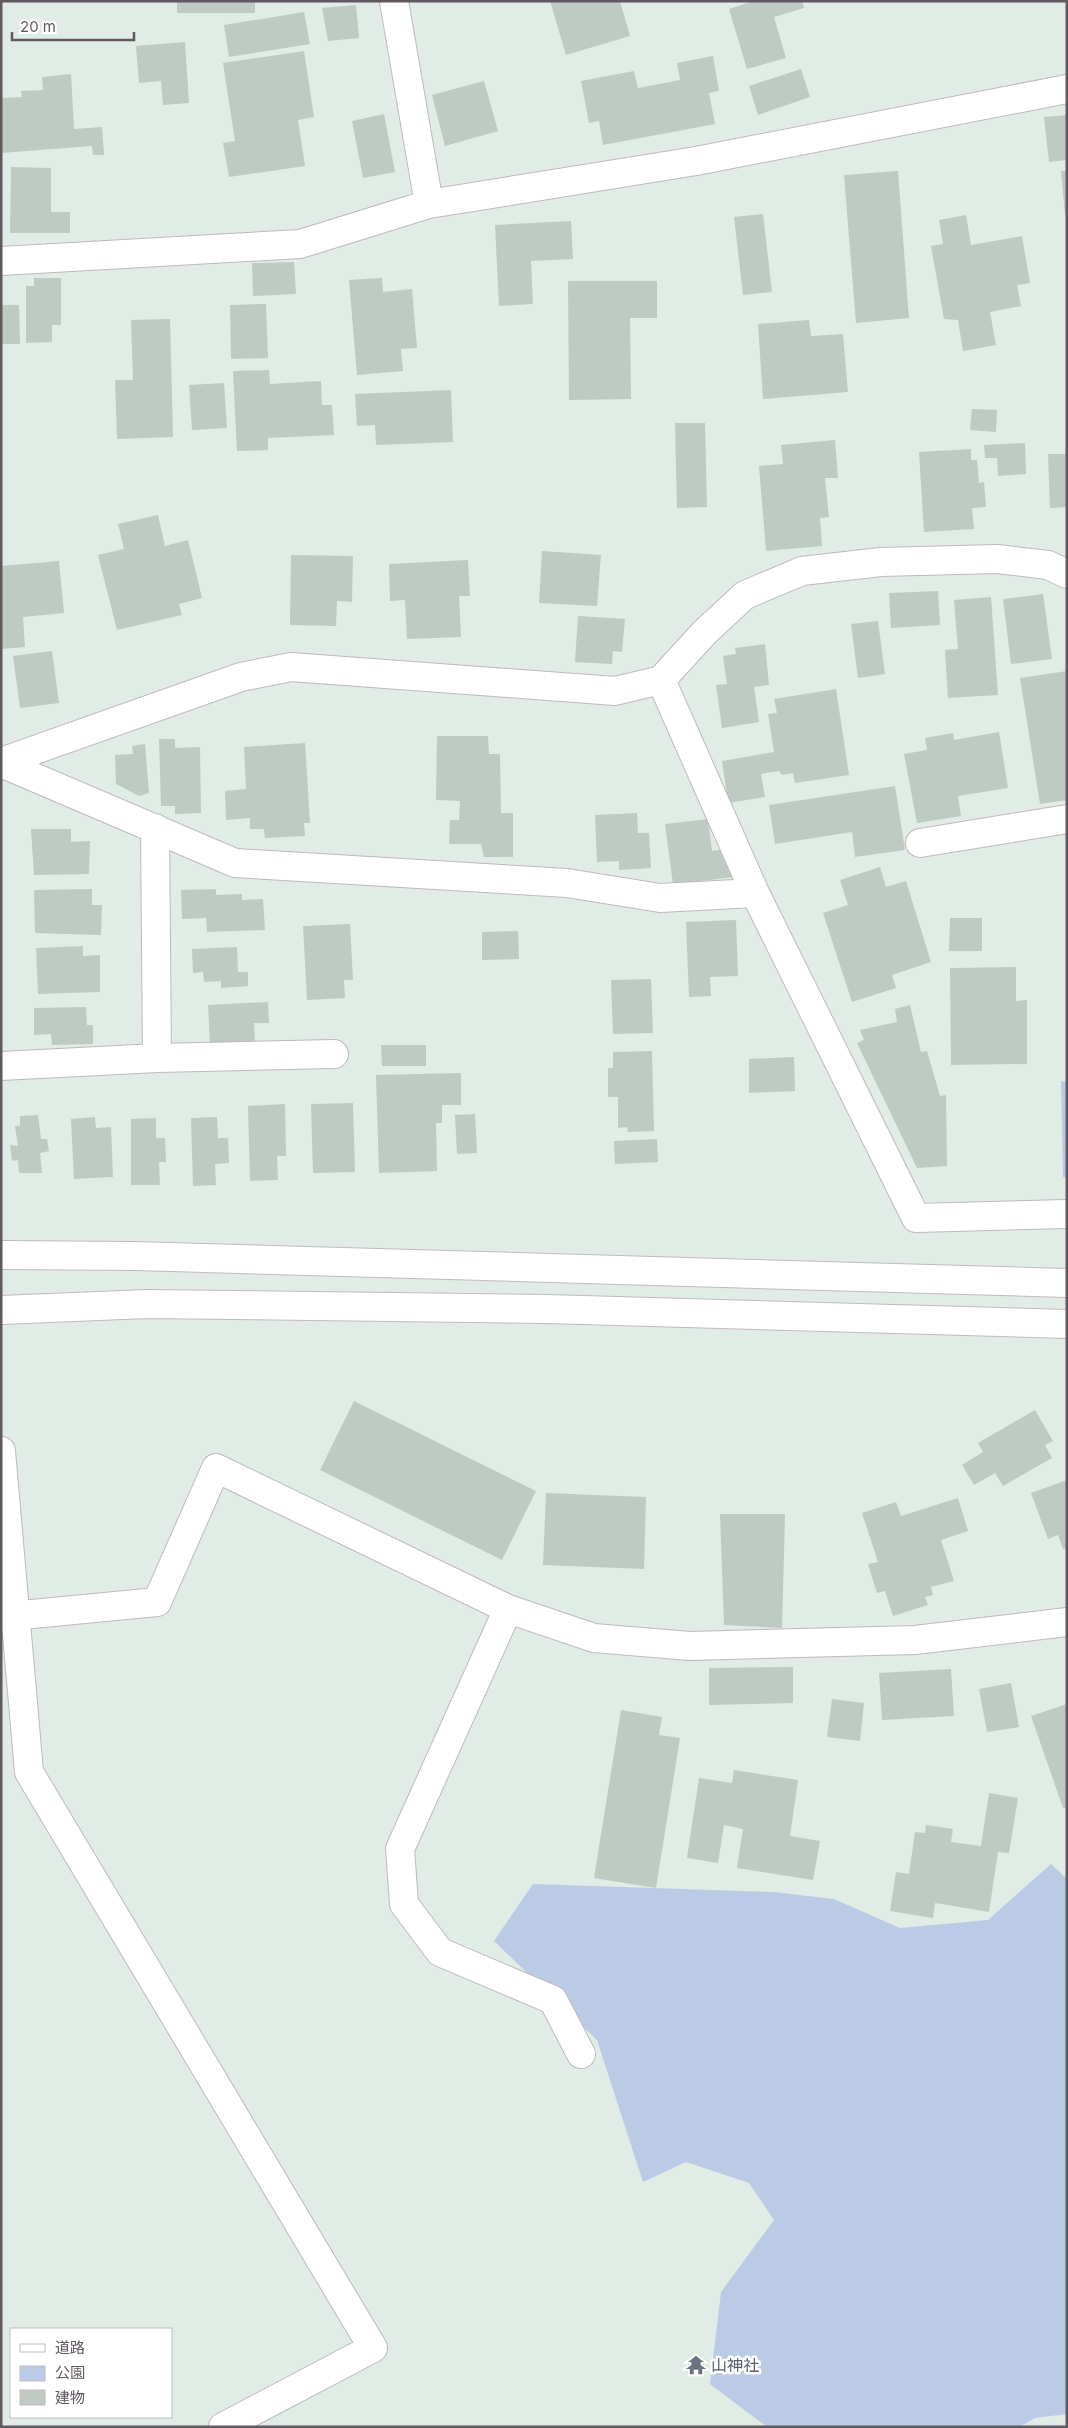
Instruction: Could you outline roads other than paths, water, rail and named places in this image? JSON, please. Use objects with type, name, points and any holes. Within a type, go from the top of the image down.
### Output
[{"type":"street","points":[[394,1],[429,204]]},
{"type":"street","points":[[1,261],[300,244],[429,204],[696,160],[1067,88]]},
{"type":"street","points":[[1,763],[241,677],[291,667],[615,691],[661,680],[705,632],[745,595],[802,571],[881,562],[997,559],[1048,565],[1067,574]]},
{"type":"street","points":[[661,680],[755,893],[916,1218],[1067,1214]]},
{"type":"street","points":[[1,763],[235,863],[567,883],[660,898],[755,893]]},
{"type":"street","points":[[920,843],[1067,819]]},
{"type":"street","points":[[155,828],[157,1058]]},
{"type":"street","points":[[1,1066],[157,1058],[334,1054]]},
{"type":"street","points":[[1,1255],[145,1256],[1067,1283]]},
{"type":"street","points":[[1,1310],[147,1304],[547,1309],[1067,1324]]},
{"type":"street","points":[[1,1451],[8,1617],[29,1772],[372,2348],[224,2427]]},
{"type":"street","points":[[8,1617],[157,1602],[216,1468],[508,1609],[594,1638],[690,1646],[915,1640],[1067,1622]]},
{"type":"street","points":[[508,1609],[400,1849],[404,1904],[440,1952],[553,2000],[581,2054]]},
{"type":"place","name":"山神社","points":[[696,2365]]}]
